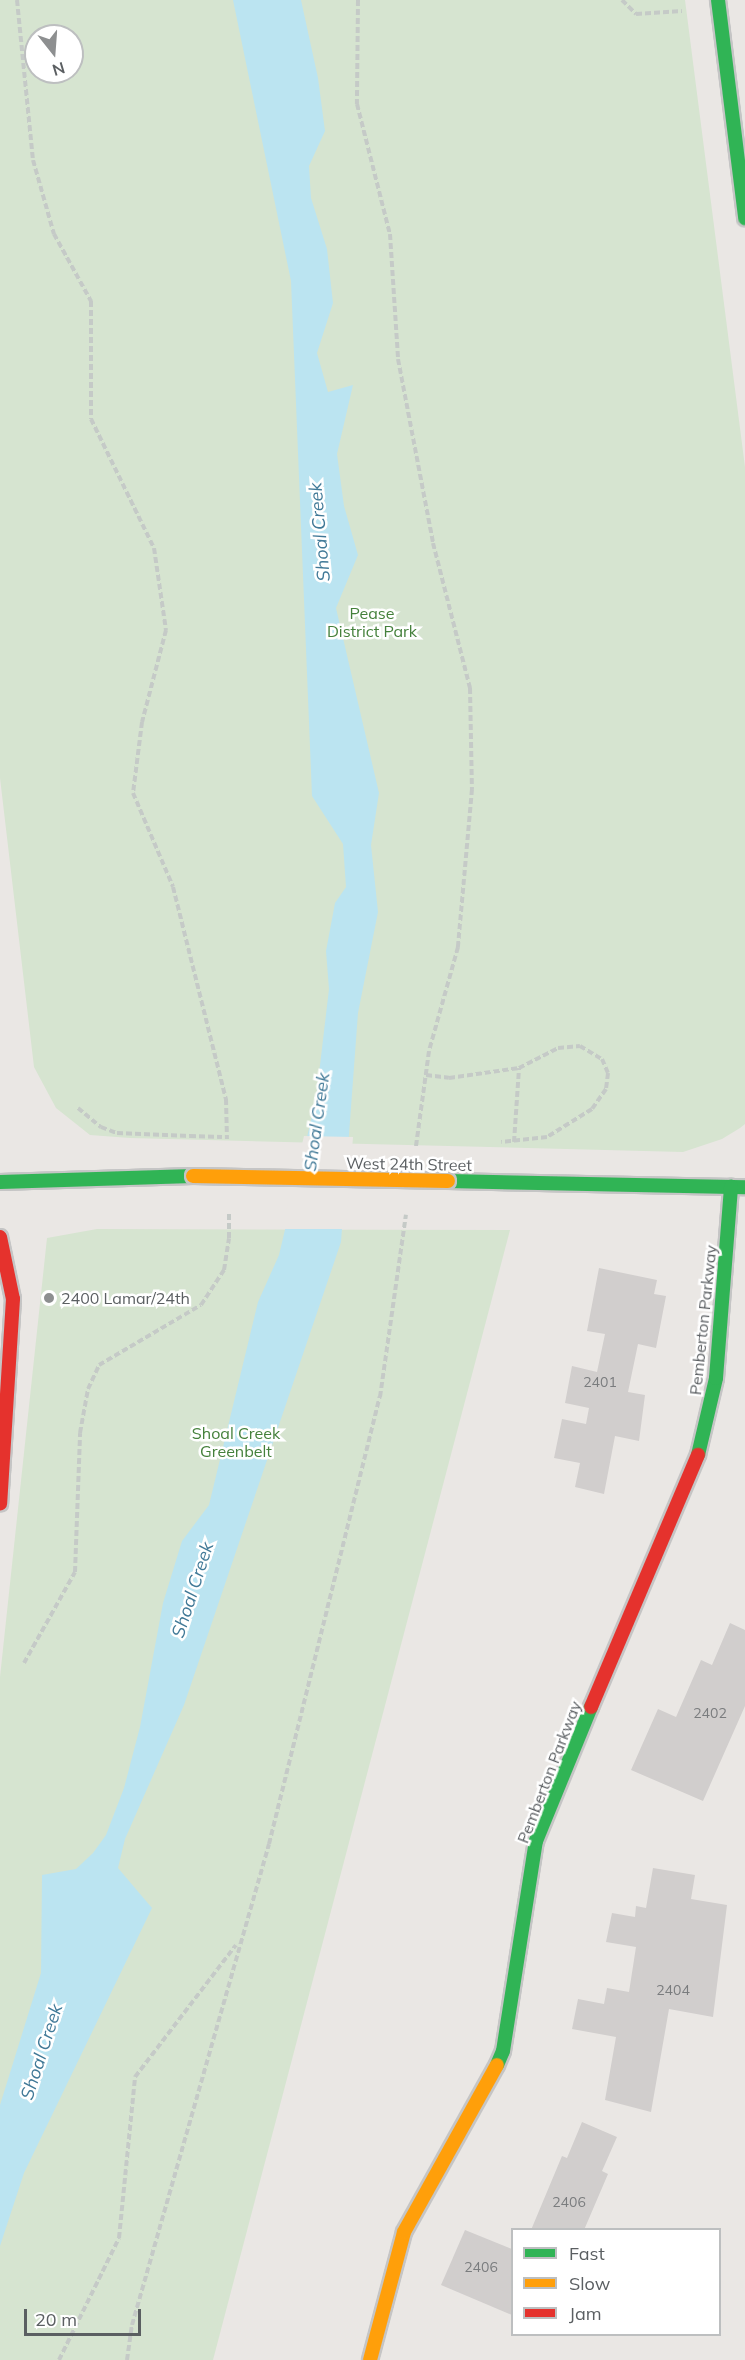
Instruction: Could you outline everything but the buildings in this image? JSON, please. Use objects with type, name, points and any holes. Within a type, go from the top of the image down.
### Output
[{"type":"street","points":[[718,3],[745,218]]},
{"type":"street","name":"West 24th Street","points":[[0,1182],[193,1176],[738,1187]]},
{"type":"street","name":"Pemberton Parkway","points":[[370,2360],[404,2232],[423,2192],[488,2087],[503,2051],[537,1841],[668,1520],[701,1449],[716,1378],[738,1187]]},
{"type":"street","points":[[0,1237],[13,1299],[0,1504]]},
{"type":"path","points":[[17,0],[33,160],[54,234],[91,301],[91,419],[153,548],[166,630],[142,722],[133,793],[174,887],[226,1099],[227,1146]]},
{"type":"path","points":[[358,0],[357,104],[390,234],[398,359],[433,543],[470,688],[472,789],[458,947],[426,1075],[414,1155]]},
{"type":"path","points":[[622,0],[636,14],[718,3]]},
{"type":"path","points":[[426,1075],[449,1078],[519,1068],[558,1048],[580,1046],[602,1059],[608,1073],[606,1089],[592,1109],[547,1137],[492,1143]]},
{"type":"path","points":[[514,1142],[519,1068]]},
{"type":"path","points":[[78,1108],[101,1127],[117,1133],[190,1136]]},
{"type":"path","points":[[24,1663],[75,1572],[80,1433],[88,1389],[99,1365],[201,1305],[224,1270],[230,1239],[229,1204]]},
{"type":"path","points":[[127,2360],[132,2325],[239,1941],[269,1845],[380,1397],[406,1213]]},
{"type":"path","points":[[59,2360],[119,2238],[135,2077],[239,1941]]},
{"type":"green space","name":"Pease District Park","points":[[0,0],[685,0],[745,467],[745,1124],[722,1139],[683,1152],[130,1138],[90,1135],[56,1108],[34,1067],[0,778]]},
{"type":"green space","name":"Shoal Creek Greenbelt","points":[[97,1229],[510,1230],[213,2360],[0,2360],[0,1677],[47,1238]]},
{"type":"water","name":"Shoal Creek","points":[[233,0],[301,0],[318,78],[325,131],[309,166],[311,198],[327,249],[333,303],[317,353],[328,392],[353,385],[337,454],[344,506],[358,555],[336,608],[379,793],[371,845],[378,912],[358,1013],[341,1242],[184,1705],[125,1839],[118,1868],[152,1908],[24,2173],[0,2246],[0,2105],[41,1973],[42,1875],[76,1869],[93,1853],[106,1835],[124,1788],[140,1727],[163,1603],[182,1541],[209,1505],[258,1302],[279,1255],[316,1099],[329,989],[326,951],[335,903],[346,887],[343,844],[312,796],[291,281]]},
{"type":"pier","points":[[304,1136],[353,1137],[346,1229],[282,1229]]},
{"type":"traffic: fast","points":[[718,0],[745,218]]},
{"type":"traffic: fast","points":[[0,1182],[193,1176]]},
{"type":"traffic: fast","points":[[448,1181],[745,1187]]},
{"type":"traffic: fast","points":[[698,1455],[716,1378],[731,1187]]},
{"type":"traffic: fast","points":[[497,2065],[503,2051],[536,1841],[591,1707]]},
{"type":"traffic: slow","points":[[193,1176],[448,1181]]},
{"type":"traffic: slow","points":[[370,2360],[404,2232],[497,2065]]},
{"type":"traffic: jam","points":[[0,1237],[13,1299],[0,1504]]},
{"type":"traffic: jam","points":[[591,1707],[698,1455]]},
{"type":"place","name":"2400 Lamar/24th","points":[[49,1298]]}]
